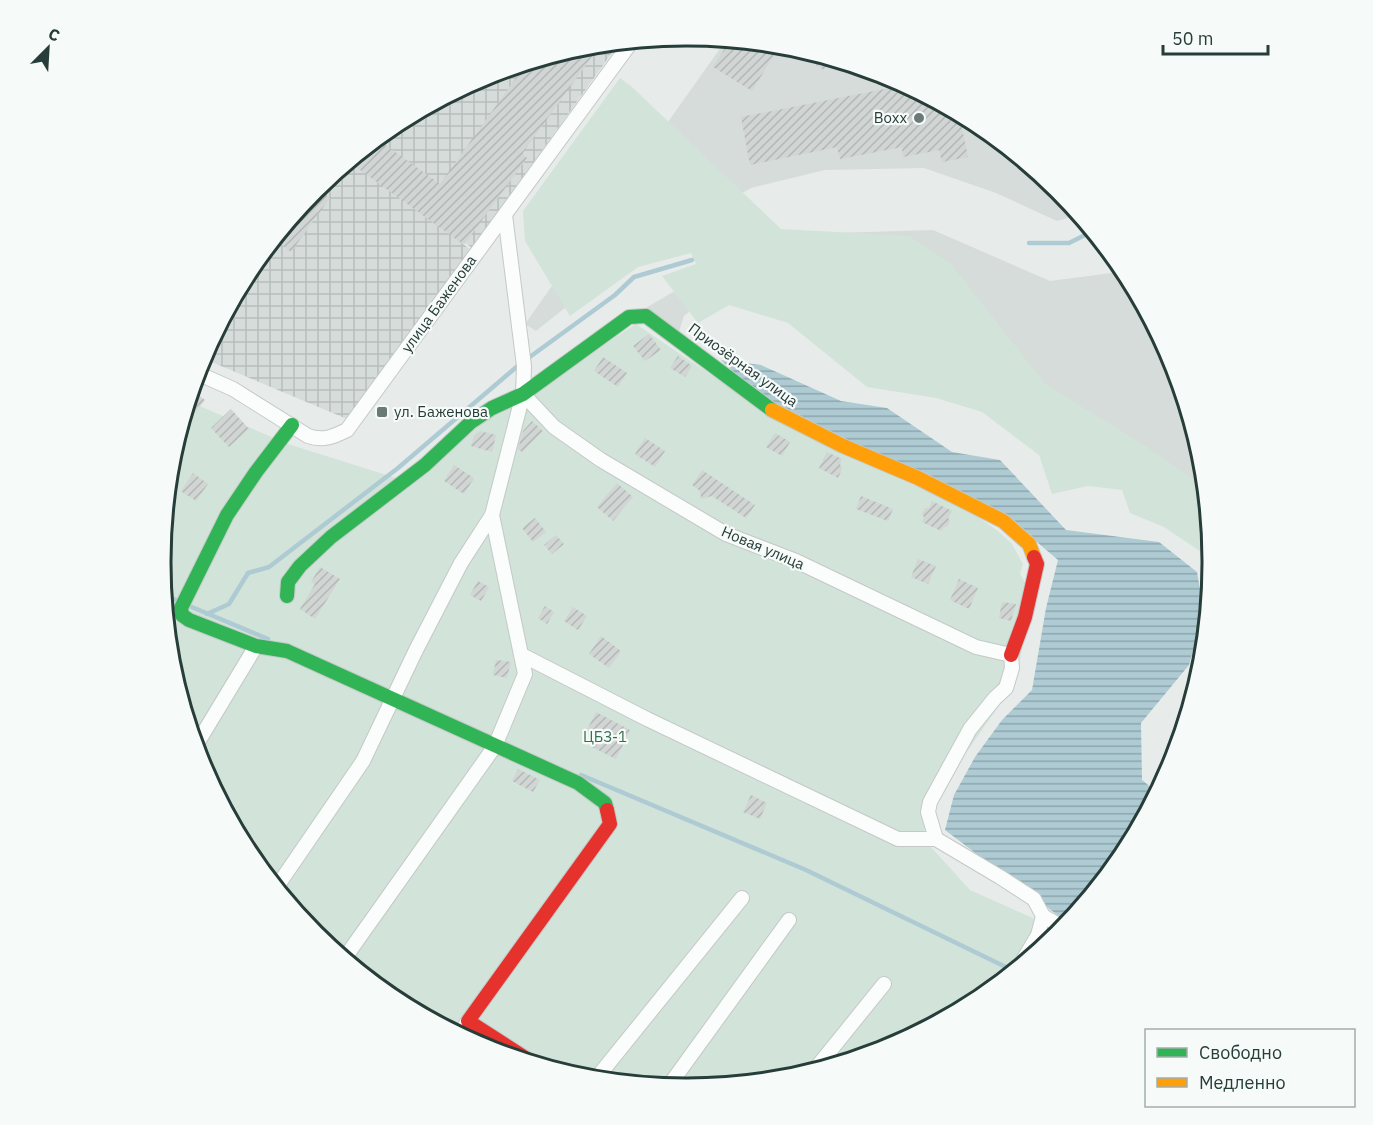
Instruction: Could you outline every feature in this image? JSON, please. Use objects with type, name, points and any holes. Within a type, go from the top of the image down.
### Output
[{"type":"street","name":"улица Баженова","points":[[205,377],[233,389],[308,436],[319,440],[334,437],[347,430],[625,50]]},
{"type":"street","points":[[281,881],[363,761],[461,563],[492,515],[523,394],[524,366],[505,215]]},
{"type":"street","name":"Приозёрная улица","points":[[287,596],[288,582],[300,566],[331,537],[425,465],[471,422],[492,408],[523,394],[629,317],[646,316],[777,415],[918,478],[1003,521],[1029,544],[1037,564],[1025,617],[1011,655]]},
{"type":"street","name":"Новая улица","points":[[523,394],[554,427],[601,460],[726,534],[796,561],[976,647],[1011,655]]},
{"type":"street","points":[[292,425],[227,515],[181,608],[182,615],[189,620],[256,646],[287,651],[578,783],[606,803],[610,824],[464,1028]]},
{"type":"street","points":[[349,952],[495,746],[525,674],[492,515]]},
{"type":"street","points":[[201,737],[256,646]]},
{"type":"street","points":[[522,655],[647,719],[898,839],[936,839],[1034,899],[1043,916],[1055,923]]},
{"type":"street","points":[[936,839],[928,812],[930,802],[970,729],[1006,688],[1012,668],[1011,655]]},
{"type":"street","points":[[602,1071],[742,898]]},
{"type":"street","points":[[1032,945],[1038,935],[1043,916]]},
{"type":"street","points":[[675,1078],[789,920]]},
{"type":"street","points":[[823,1060],[884,984]]},
{"type":"street","points":[[468,1021],[504,1045]]},
{"type":"shaded area","points":[[720,48],[787,56],[820,64],[884,86],[915,100],[973,133],[1001,153],[1070,217],[1057,221],[996,193],[924,168],[825,170],[751,188],[627,258],[536,331],[525,324]]},
{"type":"shaded area","points":[[613,52],[472,248],[384,184],[471,250],[347,419],[211,362],[240,304],[277,248],[299,222],[346,175],[372,153],[428,116],[489,86],[521,74],[586,56]]},
{"type":"shaded area","points":[[933,230],[1050,281],[1114,273],[1149,334],[1175,397],[1193,462],[1199,502],[716,290],[684,316],[676,341],[637,313],[771,235]]},
{"type":"green space","points":[[620,78],[781,229],[909,236],[950,263],[1045,384],[1141,443],[1196,481],[1202,552],[1164,527],[1130,513],[1122,490],[1088,486],[1052,494],[1039,455],[982,412],[936,398],[867,387],[788,323],[729,305],[698,323],[662,276],[696,264],[691,253],[638,267],[570,316],[525,241],[523,211]]},
{"type":"green space","name":"ЦБЗ-1","points":[[636,324],[784,424],[969,511],[1012,544],[1023,564],[1020,574],[1033,596],[1015,683],[956,767],[921,836],[970,890],[1052,926],[1001,972],[973,992],[915,1025],[884,1039],[820,1061],[754,1074],[686,1078],[619,1074],[586,1069],[553,1061],[489,1039],[458,1025],[400,992],[346,950],[299,903],[257,849],[224,791],[198,728],[180,663],[175,630],[171,562],[175,495],[180,462],[196,404],[288,444],[396,478]]},
{"type":"water","points":[[721,360],[761,365],[841,401],[887,408],[952,452],[1000,460],[1066,530],[1159,542],[1197,572],[1201,596],[1197,637],[1189,665],[1141,723],[1142,780],[1151,787],[1116,849],[1096,877],[1060,917],[945,830],[954,795],[975,757],[1002,720],[1032,690],[1046,608],[1058,560],[1017,525],[771,408]]},
{"type":"building","points":[[725,48],[774,54],[752,91],[713,67]]},
{"type":"building","points":[[593,55],[522,154],[527,158],[464,245],[356,167],[384,144],[440,184],[518,75]]},
{"type":"building","points":[[811,62],[827,66],[824,70]]},
{"type":"building","points":[[889,88],[962,126],[968,157],[942,162],[939,150],[903,157],[902,147],[840,159],[837,147],[750,165],[741,117]]},
{"type":"building","points":[[326,195],[330,198],[291,252],[280,244]]},
{"type":"building","points":[[649,334],[661,350],[645,361],[633,346]]},
{"type":"building","points":[[678,356],[692,366],[685,377],[670,368]]},
{"type":"building","points":[[603,357],[627,373],[618,387],[594,371]]},
{"type":"building","points":[[199,395],[205,400],[192,415]]},
{"type":"building","points":[[231,409],[249,429],[229,447],[211,428]]},
{"type":"building","points":[[532,421],[543,431],[522,452],[518,449],[523,431]]},
{"type":"building","points":[[480,431],[496,435],[492,452],[471,446],[474,436]]},
{"type":"building","points":[[775,433],[790,442],[782,456],[766,447]]},
{"type":"building","points":[[645,438],[665,451],[655,467],[635,454]]},
{"type":"building","points":[[827,452],[842,459],[840,464],[842,469],[838,478],[819,468]]},
{"type":"building","points":[[454,465],[474,478],[464,494],[444,481]]},
{"type":"building","points":[[702,470],[755,505],[746,518],[712,496],[701,499],[700,491],[692,485]]},
{"type":"building","points":[[193,473],[208,484],[196,501],[181,491]]},
{"type":"building","points":[[617,483],[633,497],[613,521],[597,507]]},
{"type":"building","points":[[861,496],[893,509],[888,521],[856,509]]},
{"type":"building","points":[[932,501],[952,511],[947,527],[941,531],[922,522],[924,517],[922,514],[925,508],[929,508]]},
{"type":"building","points":[[535,518],[546,532],[533,542],[522,528]]},
{"type":"building","points":[[556,535],[564,544],[552,554],[544,545]]},
{"type":"building","points":[[918,559],[936,566],[928,584],[911,577]]},
{"type":"building","points":[[320,567],[340,579],[315,619],[300,609],[315,584],[311,582]]},
{"type":"building","points":[[959,579],[978,588],[969,609],[950,600]]},
{"type":"building","points":[[478,581],[489,587],[481,601],[470,595]]},
{"type":"building","points":[[1002,602],[1016,604],[1011,621],[999,618]]},
{"type":"building","points":[[545,606],[554,612],[547,624],[538,618]]},
{"type":"building","points":[[573,607],[587,616],[578,630],[564,621]]},
{"type":"building","points":[[601,636],[621,651],[609,668],[589,654]]},
{"type":"building","points":[[496,660],[511,662],[507,678],[493,675]]},
{"type":"building","points":[[596,712],[630,730],[616,759],[590,746],[595,737],[586,732]]},
{"type":"building","points":[[518,769],[540,780],[533,792],[512,781]]},
{"type":"building","points":[[751,795],[767,803],[760,819],[743,812]]},
{"type":"waterway","points":[[1029,243],[1069,243],[1085,235]]},
{"type":"waterway","points":[[527,359],[615,295],[634,277],[692,260]]},
{"type":"waterway","points":[[207,614],[229,604],[248,573],[269,567],[398,468],[520,364]]},
{"type":"waterway","points":[[172,598],[180,602]]},
{"type":"waterway","points":[[187,605],[268,639]]},
{"type":"waterway","points":[[581,775],[806,870],[1006,967]]},
{"type":"traffic: fast","points":[[287,596],[288,582],[300,566],[331,537],[425,465],[471,422],[492,408],[523,394],[629,317],[646,316],[772,410]]},
{"type":"traffic: fast","points":[[292,425],[227,515],[181,608],[182,615],[189,620],[256,646],[287,651],[578,783],[605,803],[607,810]]},
{"type":"traffic: slow","points":[[772,410],[843,446],[918,478],[1003,521],[1029,544],[1034,557]]},
{"type":"traffic: jam","points":[[1011,655],[1025,617],[1037,564],[1034,557]]},
{"type":"traffic: jam","points":[[505,1045],[468,1021],[610,824],[607,810]]},
{"type":"place","name":"Boxx","points":[[919,118]]},
{"type":"place","name":"ул. Баженова","points":[[382,412]]}]
